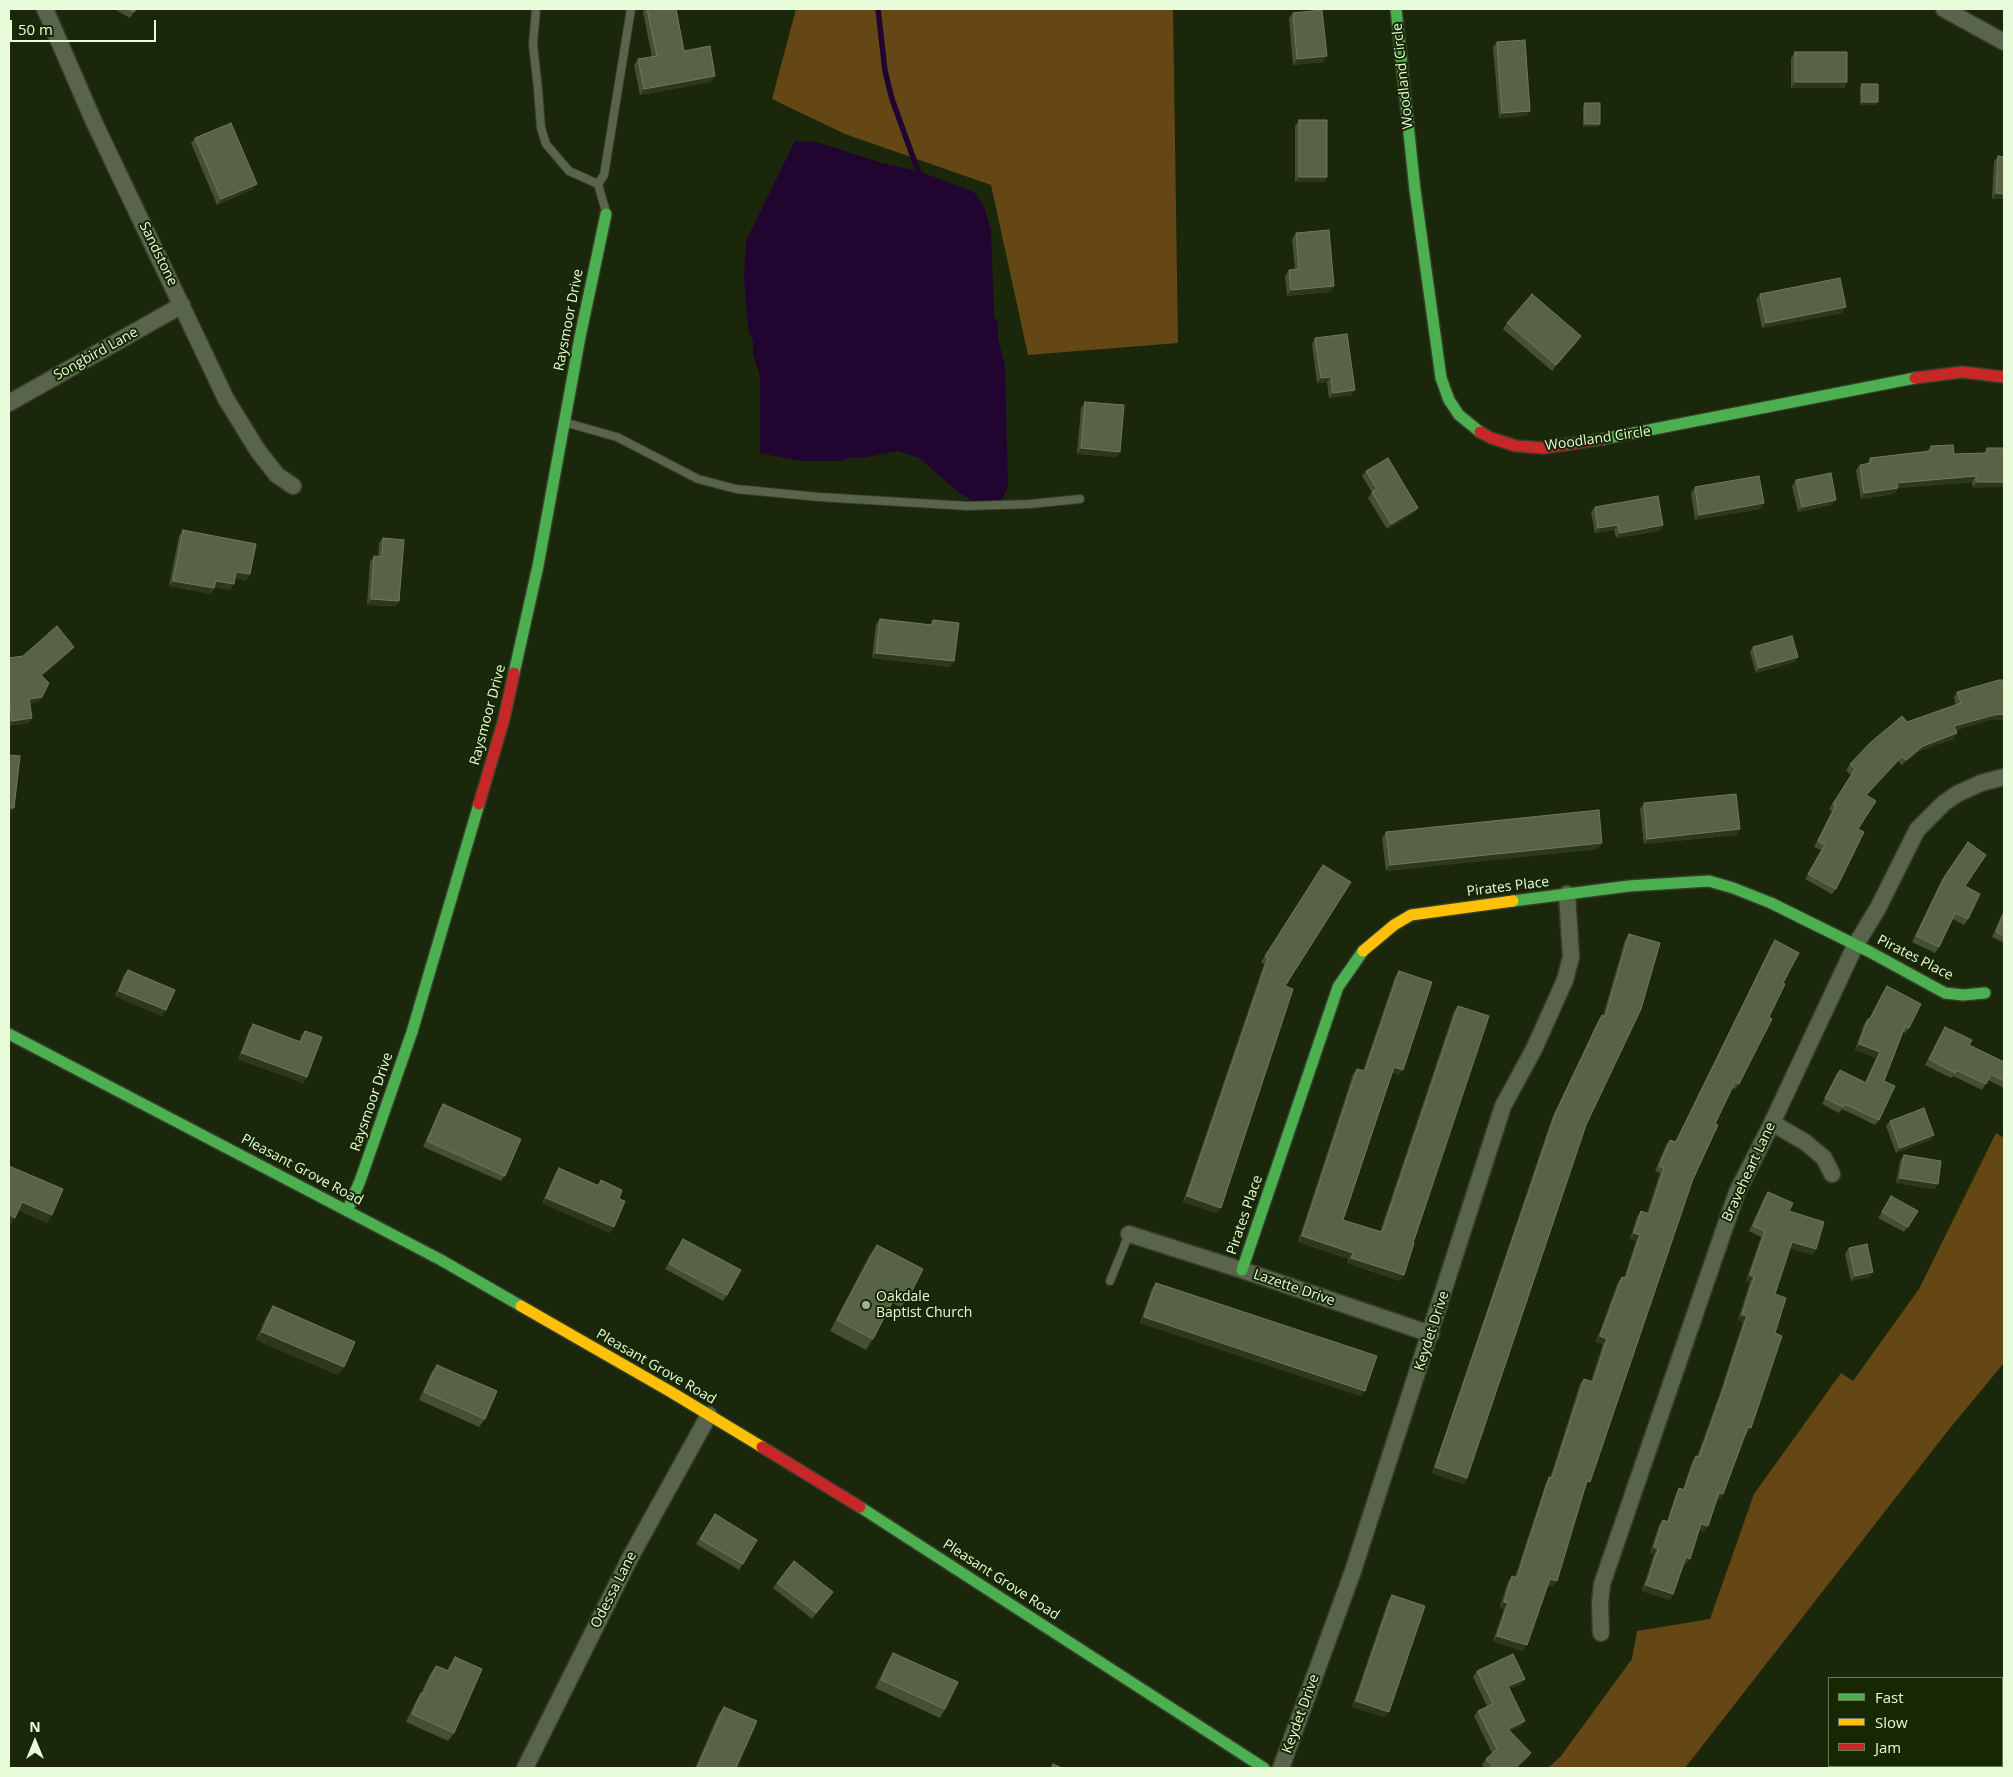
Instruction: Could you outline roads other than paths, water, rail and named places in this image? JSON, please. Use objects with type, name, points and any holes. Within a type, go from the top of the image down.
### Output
[{"type":"street","name":"Sandstone","points":[[45,9],[94,122],[226,399],[258,451],[277,475],[293,486]]},
{"type":"street","name":"Woodland Circle","points":[[1396,9],[1415,190],[1436,352],[1441,378],[1449,400],[1459,416],[1472,427],[1491,438],[1516,446],[1543,448],[1660,429],[1924,376],[1962,372],[2004,377]]},
{"type":"street","points":[[1944,9],[2004,42]]},
{"type":"street","name":"Raysmoor Drive","points":[[348,1210],[412,1032],[504,719],[538,566],[580,337],[606,214]]},
{"type":"street","name":"Songbird Lane","points":[[9,403],[182,305]]},
{"type":"street","name":"Braveheart Lane","points":[[1601,1633],[1600,1604],[1602,1584],[1737,1192],[1856,946],[1878,908],[1917,830],[1944,803],[1957,794],[1981,783],[2004,777]]},
{"type":"street","name":"Pirates Place","points":[[1242,1270],[1338,986],[1366,947],[1394,925],[1412,915],[1629,886],[1709,881],[1733,888],[1772,904],[1945,993],[1963,995],[1984,993]]},
{"type":"street","name":"Keydet Drive","points":[[1281,1768],[1353,1571],[1503,1106],[1534,1049],[1565,980],[1571,958],[1567,894]]},
{"type":"street","name":"Pleasant Grove Road","points":[[9,1034],[441,1260],[709,1415],[835,1491],[1264,1768]]},
{"type":"street","points":[[1772,1123],[1805,1142],[1824,1158],[1832,1174]]},
{"type":"street","name":"Lazette Drive","points":[[1129,1234],[1431,1334]]},
{"type":"street","name":"Odessa Lane","points":[[525,1768],[632,1556],[709,1415]]},
{"type":"lane","points":[[536,9],[533,45],[541,128],[546,144],[569,172],[598,184]]},
{"type":"lane","points":[[606,214],[598,184],[604,175],[631,9]]},
{"type":"lane","points":[[565,423],[617,437],[698,480],[736,489],[818,497],[968,506],[1030,504],[1080,499]]},
{"type":"lane","points":[[1110,1281],[1129,1234]]},
{"type":"waterway","points":[[878,9],[885,71],[892,99],[918,171],[917,178]]},
{"type":"place","name":"Oakdale Baptist Church","points":[[866,1305]]}]
